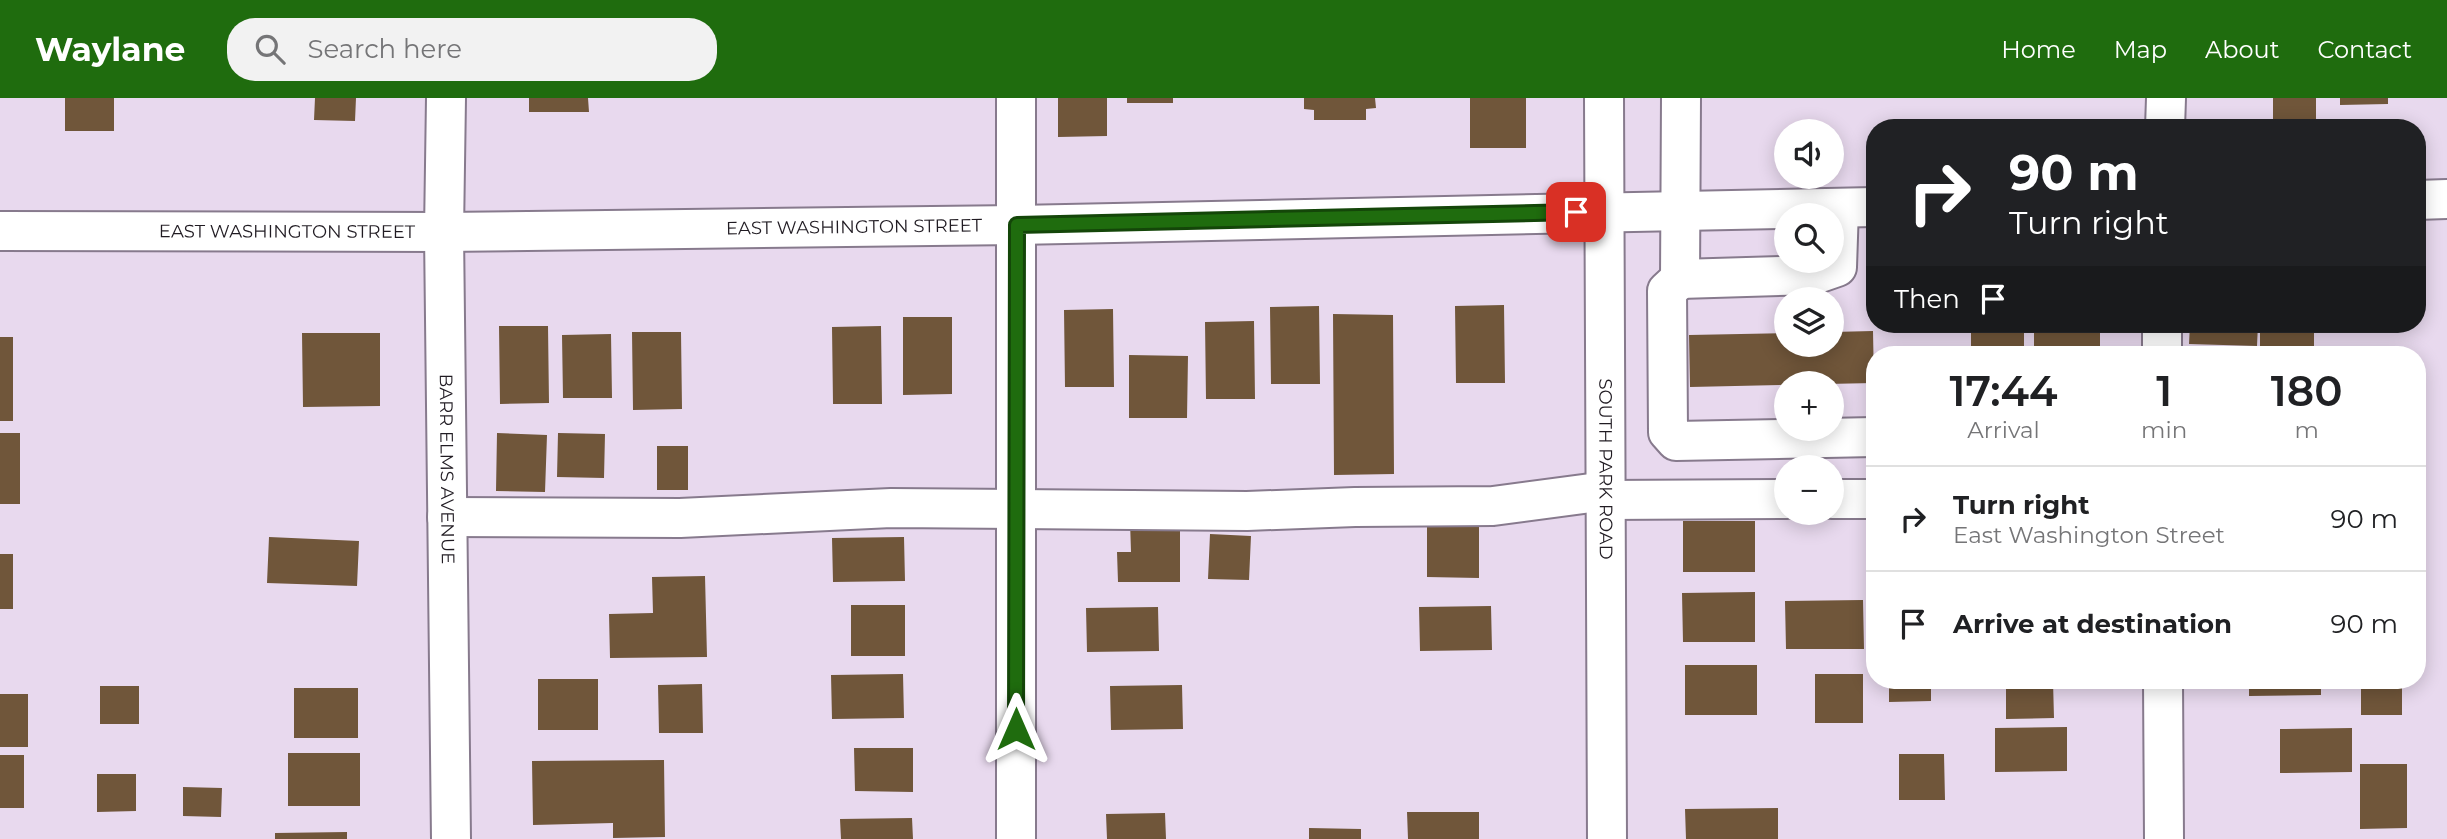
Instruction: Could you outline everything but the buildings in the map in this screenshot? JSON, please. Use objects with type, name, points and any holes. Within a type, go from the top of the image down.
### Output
[{"type":"street","name":"BARR ELMS AVENUE","points":[[446,98],[444,232],[451,839]]},
{"type":"street","points":[[1016,98],[1016,839]]},
{"type":"street","name":"SOUTH PARK ROAD","points":[[1604,98],[1607,839]]},
{"type":"street","points":[[1680,279],[1681,98]]},
{"type":"street","points":[[2165,119],[2166,98]]},
{"type":"street","points":[[2426,200],[2447,199]]},
{"type":"street","name":"EAST WASHINGTON STREET","points":[[0,231],[444,232],[1017,225],[1857,207]]},
{"type":"street","points":[[1857,207],[1837,267],[1814,275],[1680,279],[1667,291],[1668,432],[1676,440],[1866,437]]},
{"type":"street","points":[[1605,355],[1667,352]]},
{"type":"street","points":[[447,517],[680,518],[891,508],[1247,511],[1355,506],[1493,506],[1606,496],[1774,499]]},
{"type":"street","points":[[1844,499],[1866,499]]},
{"type":"street","points":[[2163,689],[2164,839]]},
{"type":"route","points":[[1016,729],[1017,225],[1576,212]]}]
